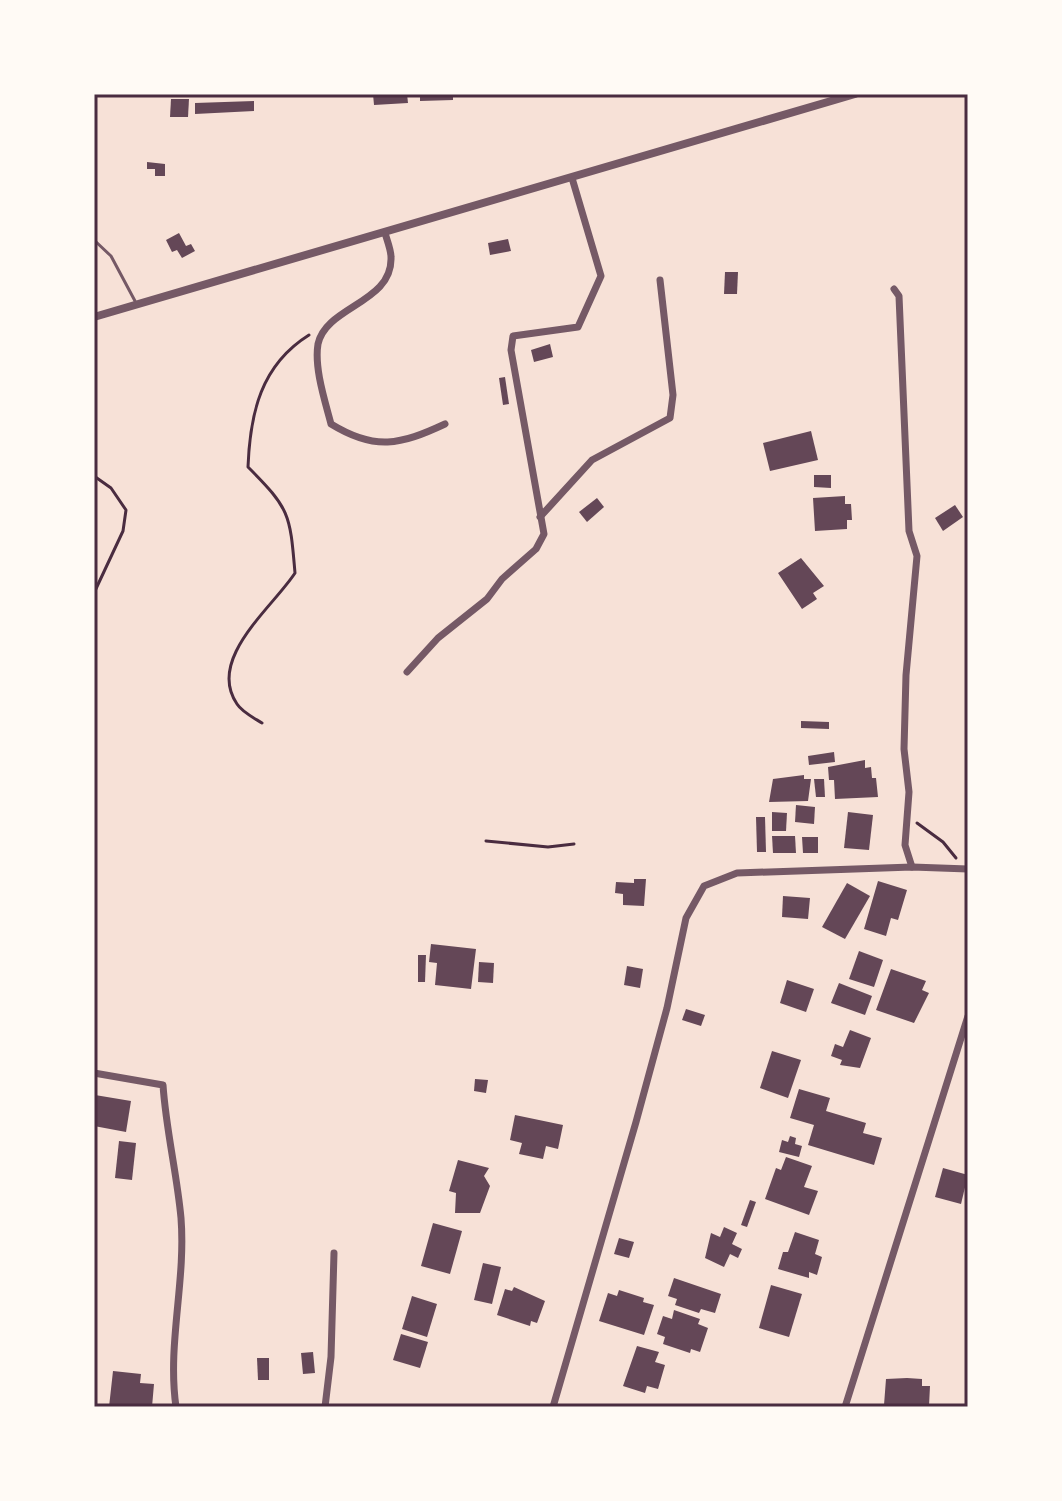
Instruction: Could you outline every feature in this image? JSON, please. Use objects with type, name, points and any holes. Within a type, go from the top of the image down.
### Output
[{"type":"street","points":[[94,317],[855,94]]},
{"type":"street","points":[[407,672],[438,638],[487,599],[502,579],[536,549],[544,534],[511,350],[513,336],[578,327],[601,276],[572,178]]},
{"type":"street","points":[[385,233],[392,259],[381,285],[356,308],[330,322],[318,344],[322,391],[331,424],[356,439],[405,442],[445,424]]},
{"type":"street","points":[[540,517],[592,460],[670,418],[673,395],[660,280]]},
{"type":"street","points":[[894,289],[899,296],[909,531],[917,556],[906,675],[908,816],[905,845],[912,867]]},
{"type":"street","points":[[553,1407],[640,1108],[693,901],[704,886],[737,873],[912,867],[967,869]]},
{"type":"street","points":[[845,1407],[968,1016]]},
{"type":"street","points":[[94,1073],[163,1085],[167,1139],[181,1218],[181,1286],[171,1372],[176,1407]]},
{"type":"street","points":[[325,1407],[331,1357],[334,1253]]},
{"type":"lane","points":[[94,240],[111,256],[137,304]]},
{"type":"path","points":[[262,723],[237,705],[228,681],[235,650],[295,573],[290,519],[272,491],[248,467],[249,425],[265,379],[293,345],[330,322]]},
{"type":"path","points":[[94,476],[111,488],[126,510],[123,531],[94,593]]},
{"type":"path","points":[[908,816],[943,842],[967,869]]},
{"type":"path","points":[[486,841],[527,842],[548,847],[574,844]]},
{"type":"building","points":[[373,94],[407,94],[408,103],[374,105]]},
{"type":"building","points":[[420,94],[453,94],[453,100],[420,101]]},
{"type":"building","points":[[171,99],[189,99],[188,117],[170,117]]},
{"type":"building","points":[[254,101],[254,111],[195,114],[195,103]]},
{"type":"building","points":[[147,162],[165,164],[165,176],[155,176],[155,169],[147,169]]},
{"type":"building","points":[[179,233],[186,246],[191,244],[195,251],[182,258],[177,250],[172,252],[166,240]]},
{"type":"building","points":[[508,239],[511,251],[490,255],[488,243]]},
{"type":"building","points":[[725,272],[738,272],[737,294],[724,294]]},
{"type":"building","points":[[550,344],[553,357],[534,362],[531,350]]},
{"type":"building","points":[[505,377],[509,404],[503,405],[499,378]]},
{"type":"building","points":[[811,431],[818,460],[770,471],[763,443]]},
{"type":"building","points":[[814,475],[831,475],[831,488],[814,487]]},
{"type":"building","points":[[845,496],[845,504],[851,504],[852,520],[847,520],[847,529],[815,531],[813,498]]},
{"type":"building","points":[[597,498],[604,507],[587,522],[579,512]]},
{"type":"building","points":[[955,505],[963,517],[943,531],[935,518]]},
{"type":"building","points":[[801,558],[824,586],[813,593],[817,599],[802,609],[778,573]]},
{"type":"building","points":[[801,721],[829,722],[829,729],[801,728]]},
{"type":"building","points":[[834,752],[835,762],[809,765],[808,756]]},
{"type":"building","points":[[865,760],[865,768],[871,767],[872,778],[876,778],[878,797],[835,799],[834,780],[829,780],[828,767]]},
{"type":"building","points":[[804,775],[804,779],[811,779],[808,801],[769,802],[773,779]]},
{"type":"building","points":[[814,779],[824,779],[825,797],[816,797]]},
{"type":"building","points":[[796,805],[815,807],[814,824],[795,822]]},
{"type":"building","points":[[772,812],[787,813],[786,831],[772,831]]},
{"type":"building","points":[[848,812],[873,815],[869,850],[844,848]]},
{"type":"building","points":[[756,817],[765,817],[766,852],[757,852]]},
{"type":"building","points":[[772,836],[795,836],[796,853],[773,853]]},
{"type":"building","points":[[802,837],[818,837],[818,853],[803,853]]},
{"type":"building","points":[[634,879],[646,879],[644,906],[623,905],[623,894],[615,893],[616,882],[634,883]]},
{"type":"building","points":[[878,881],[907,890],[898,920],[891,918],[886,936],[864,929]]},
{"type":"building","points":[[847,883],[870,896],[845,939],[822,927]]},
{"type":"building","points":[[783,896],[810,898],[808,919],[782,917]]},
{"type":"building","points":[[431,944],[476,949],[471,989],[435,985],[437,963],[429,962]]},
{"type":"building","points":[[859,951],[883,960],[874,987],[849,979]]},
{"type":"building","points":[[418,955],[426,955],[425,982],[418,982]]},
{"type":"building","points":[[479,962],[494,963],[493,983],[478,982]]},
{"type":"building","points":[[627,966],[643,969],[640,988],[624,985]]},
{"type":"building","points":[[891,969],[926,981],[922,990],[929,993],[914,1023],[876,1010]]},
{"type":"building","points":[[787,980],[814,989],[806,1012],[780,1003]]},
{"type":"building","points":[[839,983],[872,996],[865,1015],[831,1003]]},
{"type":"building","points":[[686,1009],[705,1015],[701,1026],[682,1020]]},
{"type":"building","points":[[850,1030],[871,1038],[860,1068],[840,1065],[842,1060],[831,1056],[835,1044],[843,1047]]},
{"type":"building","points":[[772,1051],[801,1060],[788,1098],[760,1088]]},
{"type":"building","points":[[475,1079],[488,1080],[486,1093],[474,1091]]},
{"type":"building","points":[[799,1089],[830,1098],[826,1111],[866,1123],[863,1133],[882,1138],[874,1165],[808,1145],[814,1125],[790,1118]]},
{"type":"building","points":[[95,1095],[131,1101],[126,1132],[94,1126]]},
{"type":"building","points":[[515,1115],[563,1125],[558,1149],[546,1146],[543,1159],[519,1154],[522,1143],[510,1140]]},
{"type":"building","points":[[790,1136],[796,1138],[795,1144],[802,1146],[799,1157],[779,1152],[782,1140],[788,1142]]},
{"type":"building","points":[[119,1141],[136,1143],[132,1180],[115,1178]]},
{"type":"building","points":[[786,1157],[812,1166],[804,1187],[818,1191],[809,1215],[765,1199],[776,1168],[781,1170]]},
{"type":"building","points":[[458,1160],[489,1168],[484,1176],[490,1186],[480,1213],[455,1213],[456,1193],[449,1191]]},
{"type":"building","points":[[943,1168],[968,1175],[961,1204],[935,1197]]},
{"type":"building","points":[[750,1200],[756,1202],[747,1227],[741,1225]]},
{"type":"building","points":[[433,1223],[462,1231],[450,1274],[421,1266]]},
{"type":"building","points":[[724,1227],[737,1233],[732,1244],[742,1249],[738,1258],[730,1254],[724,1267],[705,1258],[711,1233],[720,1237]]},
{"type":"building","points":[[795,1232],[819,1240],[815,1254],[822,1257],[817,1275],[809,1272],[809,1278],[778,1269],[783,1252],[788,1252]]},
{"type":"building","points":[[619,1238],[634,1242],[629,1258],[614,1254]]},
{"type":"building","points":[[483,1263],[501,1267],[492,1304],[474,1300]]},
{"type":"building","points":[[674,1278],[721,1294],[715,1313],[701,1309],[699,1313],[675,1305],[677,1299],[668,1296]]},
{"type":"building","points":[[771,1285],[802,1294],[789,1337],[759,1328]]},
{"type":"building","points":[[514,1287],[545,1301],[537,1323],[531,1321],[530,1326],[497,1315],[505,1289],[512,1291]]},
{"type":"building","points":[[619,1290],[644,1298],[643,1302],[654,1305],[644,1335],[599,1321],[608,1293],[617,1296]]},
{"type":"building","points":[[412,1296],[437,1304],[427,1337],[402,1329]]},
{"type":"building","points":[[674,1310],[700,1319],[698,1324],[708,1328],[700,1352],[691,1349],[690,1353],[663,1344],[665,1337],[657,1334],[663,1316],[672,1319]]},
{"type":"building","points":[[401,1334],[428,1342],[420,1368],[393,1360]]},
{"type":"building","points":[[637,1346],[659,1352],[655,1362],[665,1365],[658,1389],[647,1386],[645,1393],[623,1386]]},
{"type":"building","points":[[313,1352],[315,1373],[303,1374],[301,1353]]},
{"type":"building","points":[[257,1358],[269,1358],[269,1380],[258,1380]]},
{"type":"building","points":[[113,1371],[141,1374],[140,1383],[154,1384],[152,1407],[109,1407]]},
{"type":"building","points":[[886,1379],[922,1379],[922,1386],[930,1386],[929,1406],[884,1405]]}]
